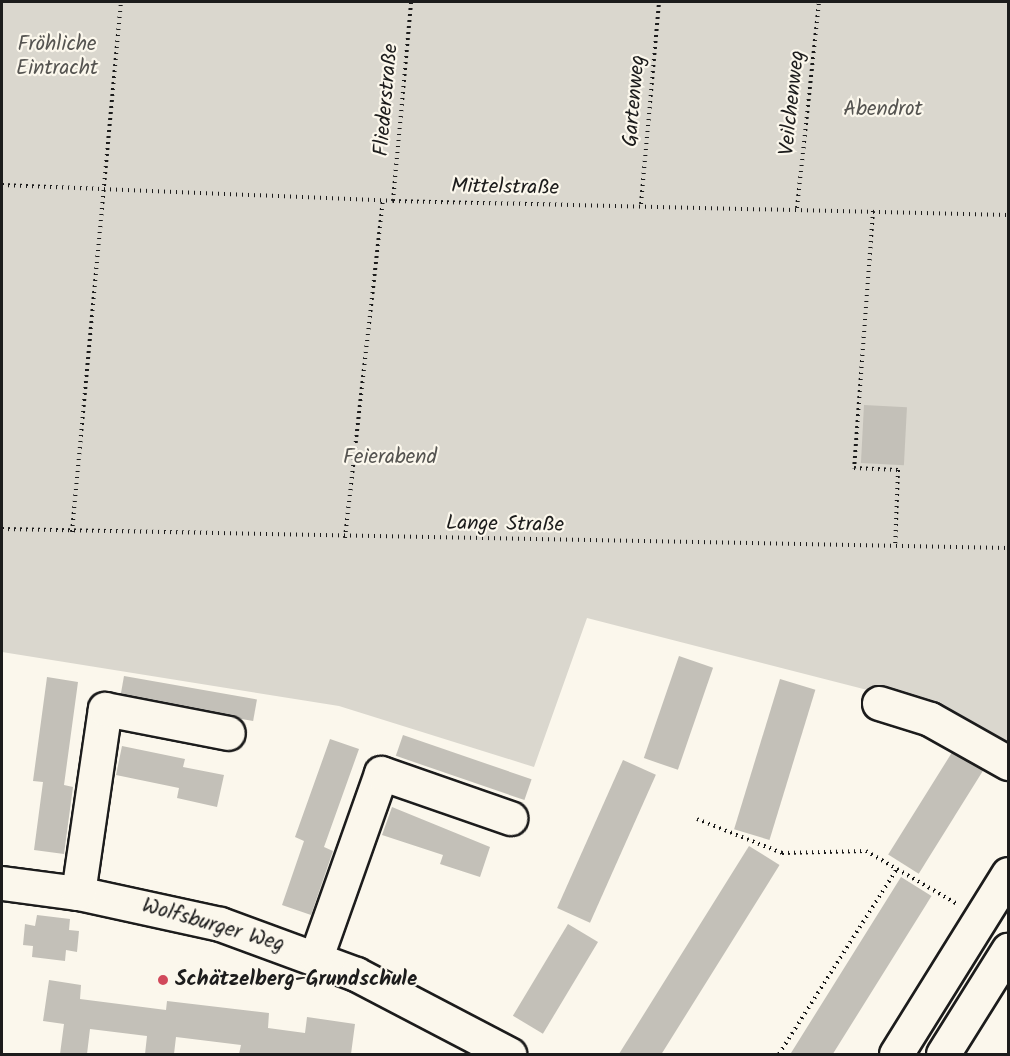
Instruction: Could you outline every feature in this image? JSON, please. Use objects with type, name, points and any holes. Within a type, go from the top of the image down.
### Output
[{"type":"street","points":[[879,703],[930,719],[1008,763]]},
{"type":"street","points":[[78,893],[105,709],[228,733]]},
{"type":"street","points":[[316,957],[381,773],[510,818]]},
{"type":"street","points":[[896,1054],[1008,874]]},
{"type":"street","name":"Wolfsburger Weg","points":[[2,883],[78,893],[220,924],[316,957],[453,1021],[509,1054]]},
{"type":"street","points":[[943,1054],[1008,950]]},
{"type":"path","points":[[72,532],[121,2]]},
{"type":"path","name":"Fliederstraße","points":[[393,201],[411,2]]},
{"type":"path","name":"Gartenweg","points":[[641,204],[659,2]]},
{"type":"path","name":"Veilchenweg","points":[[797,208],[819,2]]},
{"type":"path","name":"Mittelstraße","points":[[2,185],[383,201],[641,204],[1008,215]]},
{"type":"path","points":[[345,538],[383,201]]},
{"type":"path","points":[[873,211],[854,468],[898,470],[895,547]]},
{"type":"path","name":"Lange Straße","points":[[2,529],[345,538],[1008,548]]},
{"type":"path","points":[[697,819],[782,853],[866,850],[957,904]]},
{"type":"path","points":[[779,1054],[897,868]]},
{"type":"green space","name":"Feierabend","points":[[2,2],[1008,2],[1008,757],[922,704],[587,618],[534,767],[339,706],[2,652]]},
{"type":"building","points":[[864,405],[907,407],[904,465],[861,463]]},
{"type":"building","points":[[679,656],[713,668],[678,770],[644,758]]},
{"type":"building","points":[[124,676],[257,699],[253,721],[120,698]]},
{"type":"building","points":[[47,677],[78,682],[64,785],[73,787],[64,854],[34,850],[43,782],[33,781]]},
{"type":"building","points":[[780,679],[815,690],[769,840],[734,829]]},
{"type":"building","points":[[403,735],[532,779],[524,800],[396,756]]},
{"type":"building","points":[[330,739],[359,749],[324,847],[333,851],[311,915],[282,905],[304,841],[295,837]]},
{"type":"building","points":[[122,746],[185,759],[183,767],[224,775],[217,807],[177,798],[179,788],[116,775]]},
{"type":"building","points":[[956,746],[987,765],[919,874],[888,855]]},
{"type":"building","points":[[623,760],[656,775],[590,923],[557,908]]},
{"type":"building","points":[[392,807],[490,847],[480,877],[440,864],[443,855],[382,835]]},
{"type":"building","points":[[749,846],[780,865],[661,1054],[619,1054]]},
{"type":"building","points":[[901,877],[932,896],[833,1054],[790,1054]]},
{"type":"building","points":[[37,915],[70,919],[69,930],[79,931],[77,952],[66,950],[65,961],[32,957],[33,946],[23,945],[25,924],[35,926]]},
{"type":"building","points":[[568,924],[598,942],[543,1034],[513,1016]]},
{"type":"building","points":[[49,980],[81,985],[80,999],[166,1010],[167,1001],[269,1013],[268,1028],[305,1033],[307,1017],[355,1024],[351,1054],[239,1054],[241,1045],[176,1037],[174,1054],[145,1054],[147,1036],[90,1029],[87,1054],[60,1054],[64,1024],[43,1021]]},
{"type":"place","name":"Schätzelberg-Grundschule","points":[[163,980]]},
{"type":"park label","name":"Fröhliche Eintracht","points":[[57,57]]},
{"type":"park label","name":"Abendrot","points":[[883,110]]}]
